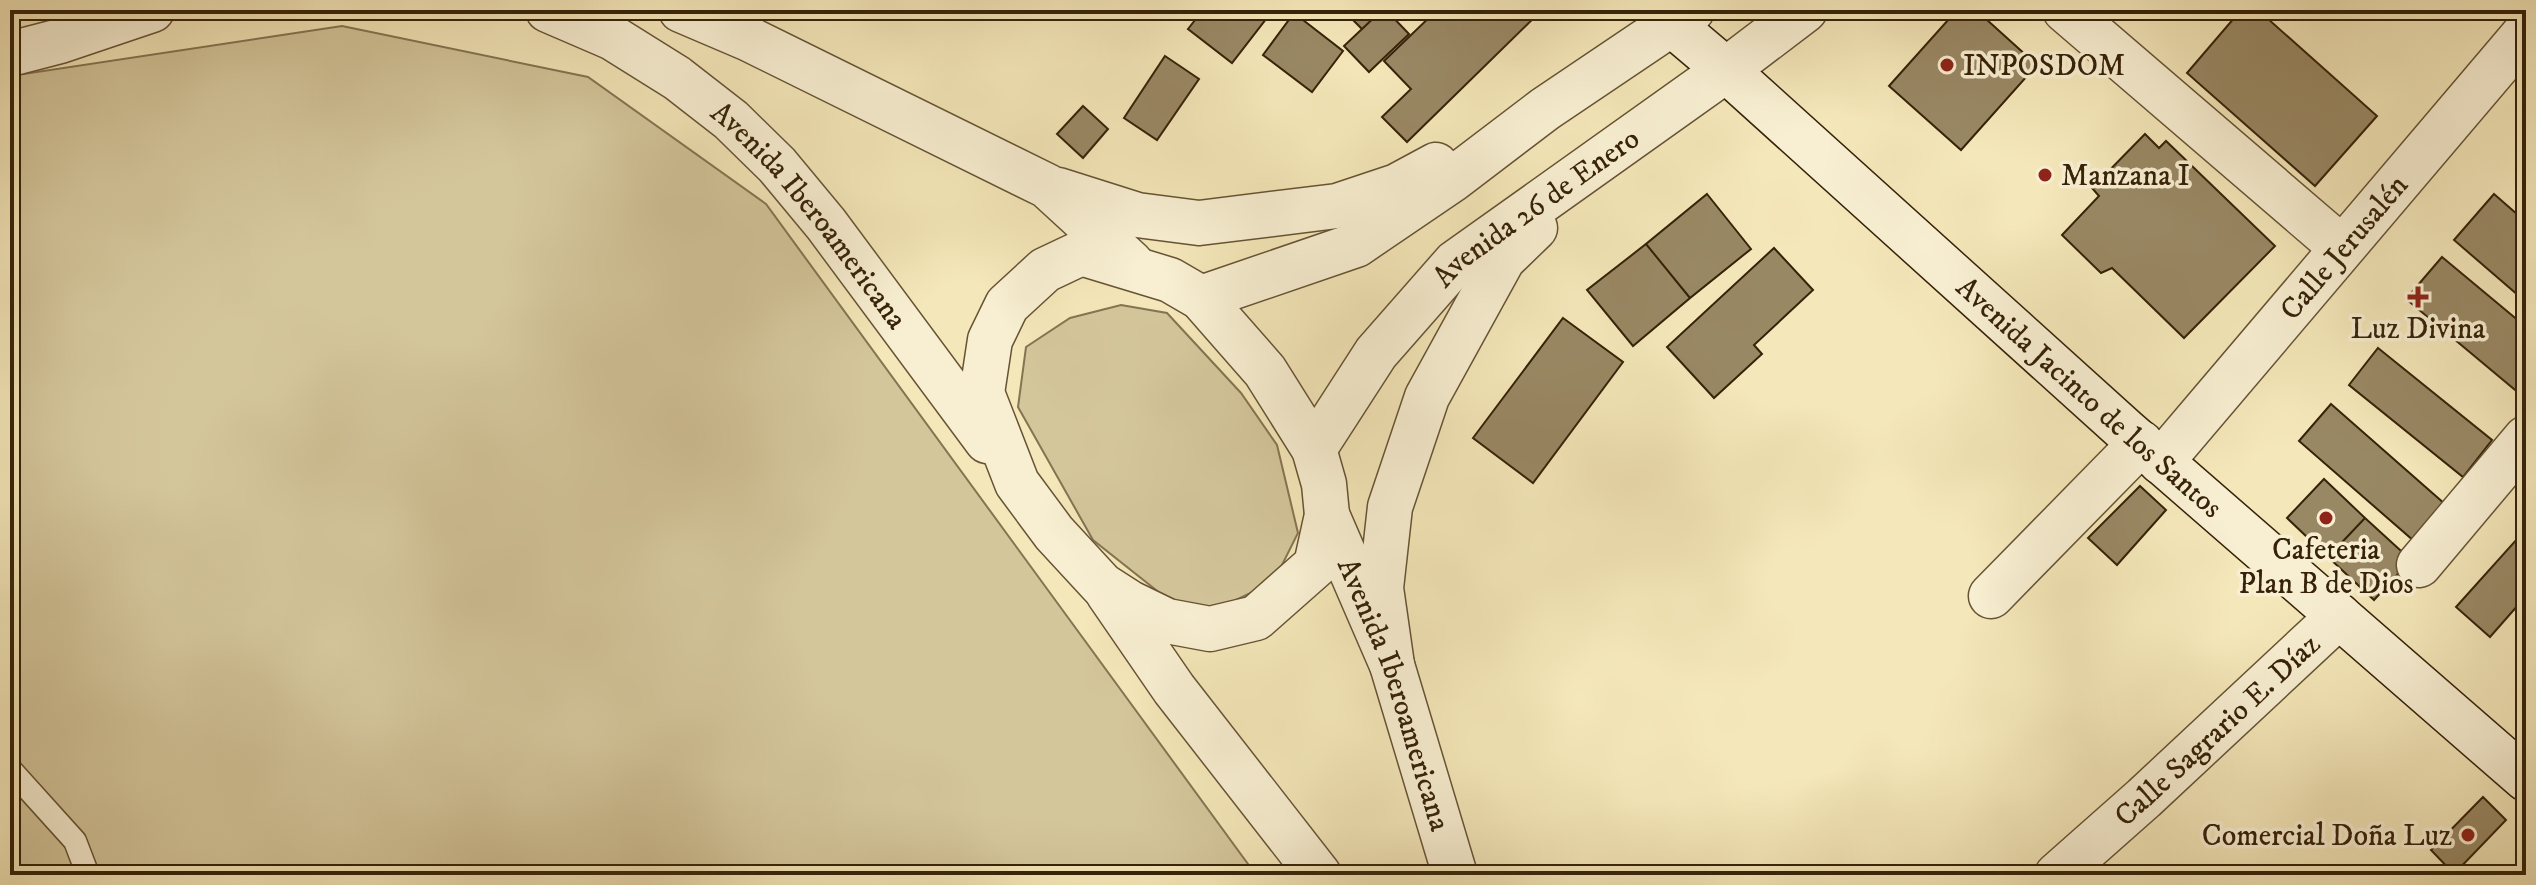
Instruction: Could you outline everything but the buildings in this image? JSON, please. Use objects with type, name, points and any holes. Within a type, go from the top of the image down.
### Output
[{"type":"street","points":[[10,54],[152,10]]},
{"type":"street","name":"Avenida Iberoamericana","points":[[548,10],[613,38],[677,78],[731,120],[777,165],[826,224],[931,363],[1017,483]]},
{"type":"street","points":[[681,10],[749,39],[1047,186],[1137,215],[1199,223],[1337,206],[1397,186],[1545,109]]},
{"type":"street","name":"Avenida 26 de Enero","points":[[1314,449],[1376,353],[1455,263],[1805,10]]},
{"type":"street","points":[[2065,10],[2342,248]]},
{"type":"street","points":[[1201,298],[1356,245],[1453,179],[1673,15]]},
{"type":"street","name":"Avenida Jacinto de los Santos","points":[[1673,15],[1726,70],[2151,453],[2526,779]]},
{"type":"street","name":"Calle Jerusalén","points":[[1991,596],[2151,453],[2342,248],[2526,32]]},
{"type":"street","points":[[1392,665],[1381,588],[1390,507],[1427,397],[1503,259],[1621,145]]},
{"type":"street","points":[[1047,186],[1135,268]]},
{"type":"street","points":[[1102,585],[1167,621],[1210,629],[1256,618],[1316,565],[1327,515],[1324,484],[1314,449],[1265,371],[1201,298],[1170,280],[1081,253],[1045,270],[1007,305],[990,340],[982,393],[1017,483],[1054,533],[1102,585],[1174,689],[1319,875]]},
{"type":"street","points":[[2419,565],[2526,438]]},
{"type":"street","name":"Avenida Iberoamericana","points":[[1327,515],[1392,665],[1455,875]]},
{"type":"street","name":"Calle Sagrario E. Díaz","points":[[2057,875],[2339,616]]},
{"type":"lane","points":[[10,769],[75,841],[88,875]]},
{"type":"shaded area","points":[[342,26],[588,77],[766,204],[1256,875],[10,875],[10,76]]},
{"type":"shaded area","points":[[1121,305],[1167,313],[1241,393],[1277,445],[1298,533],[1282,565],[1259,589],[1215,610],[1180,609],[1093,540],[1018,407],[1026,347],[1070,318]]},
{"type":"place","name":"INPOSDOM","points":[[1947,65]]},
{"type":"place","name":"Manzana I","points":[[2045,175]]},
{"type":"place","name":"Luz Divina","points":[[2418,297]]},
{"type":"place","name":"Cafeteria Plan B de Dios","points":[[2326,518]]},
{"type":"place","name":"Comercial Doña Luz","points":[[2468,835]]}]
